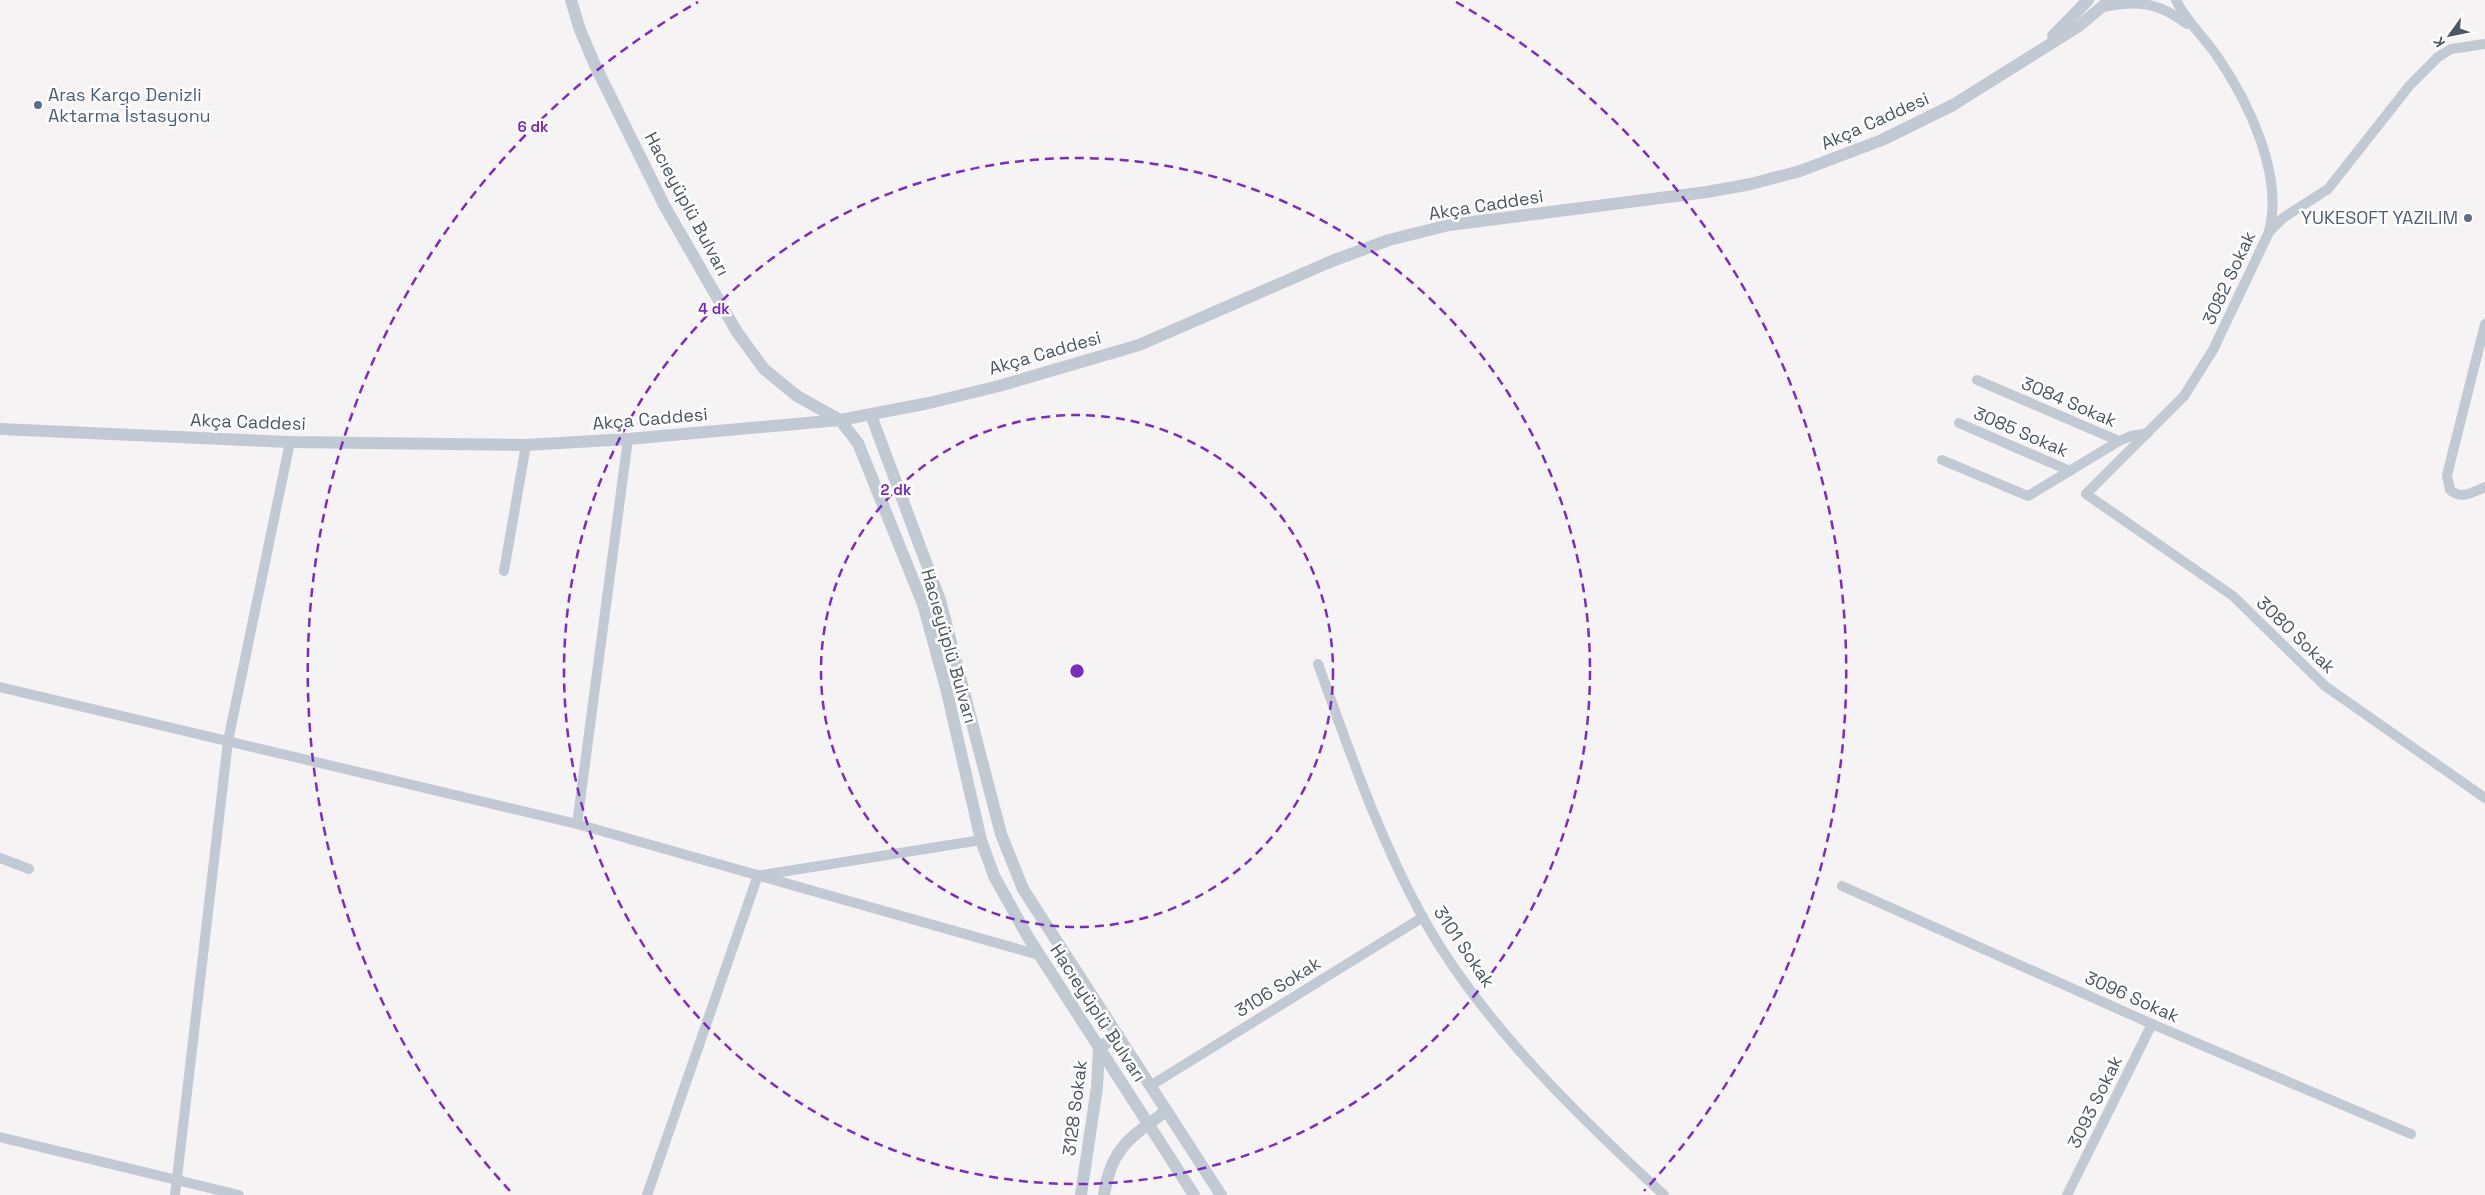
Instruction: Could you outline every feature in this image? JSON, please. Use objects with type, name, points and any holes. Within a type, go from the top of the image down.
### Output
[{"type":"street","name":"Hacıeyüplü Bulvarı","points":[[571,0],[580,30],[664,205],[737,332],[764,369],[785,388],[840,420],[858,443],[869,466],[922,604],[947,692],[981,840],[1004,897],[1194,1195]]},
{"type":"street","name":"Akça Caddesi","points":[[2045,45],[2088,0]]},
{"type":"street","points":[[2176,0],[2233,82],[2258,135],[2270,174],[2274,196],[2274,209],[2269,232]]},
{"type":"street","points":[[2106,4],[2136,1],[2157,5],[2198,32]]},
{"type":"street","name":"Akça Caddesi","points":[[0,428],[290,442],[526,445],[628,440],[840,420],[871,415],[999,386],[1139,344],[1332,262],[1389,240],[1450,225],[1707,192],[1752,184],[1800,171],[1852,153],[1915,124],[1990,83],[2045,45],[2079,26],[2106,4]]},
{"type":"street","name":"3082 Sokak","points":[[2086,494],[2184,396],[2213,350],[2269,232],[2283,218],[2328,189],[2410,85],[2438,57],[2450,49],[2485,44]]},
{"type":"street","points":[[2485,324],[2447,474],[2449,487],[2459,495],[2466,495],[2485,487]]},
{"type":"street","name":"3084 Sokak","points":[[1977,380],[2120,441],[2131,436],[2149,432]]},
{"type":"street","name":"Hacıeyüplü Bulvarı","points":[[871,415],[940,600],[1001,834],[1013,869],[1023,889],[1221,1195]]},
{"type":"street","name":"3085 Sokak","points":[[1959,423],[2070,471]]},
{"type":"street","points":[[577,824],[628,440]]},
{"type":"street","points":[[1942,460],[2028,496],[2120,441]]},
{"type":"street","points":[[175,1195],[228,741],[290,442]]},
{"type":"street","points":[[504,570],[526,445]]},
{"type":"street","name":"3080 Sokak","points":[[2086,494],[2233,596],[2325,686],[2485,798]]},
{"type":"street","points":[[922,604],[940,600]]},
{"type":"street","name":"3101 Sokak","points":[[1318,664],[1366,797],[1422,917],[1478,998],[1532,1063],[1584,1118],[1664,1195]]},
{"type":"street","points":[[0,687],[577,824],[1040,955]]},
{"type":"street","points":[[758,875],[981,840]]},
{"type":"street","points":[[0,858],[29,869]]},
{"type":"street","points":[[648,1195],[758,875]]},
{"type":"street","name":"3096 Sokak","points":[[1842,886],[2152,1024],[2411,1134]]},
{"type":"street","name":"3106 Sokak","points":[[1150,1086],[1422,917]]},
{"type":"street","name":"3093 Sokak","points":[[2068,1195],[2152,1024]]},
{"type":"street","name":"3128 Sokak","points":[[1081,1195],[1098,1079],[1099,1048],[1118,1035]]},
{"type":"street","points":[[1104,1195],[1110,1165],[1116,1153],[1148,1124],[1166,1111]]},
{"type":"street","points":[[0,1137],[239,1195]]},
{"type":"place","name":"Aras Kargo Denizli Aktarma İstasyonu","points":[[38,105]]},
{"type":"place","name":"YUKESOFT YAZILIM","points":[[2468,218]]}]
